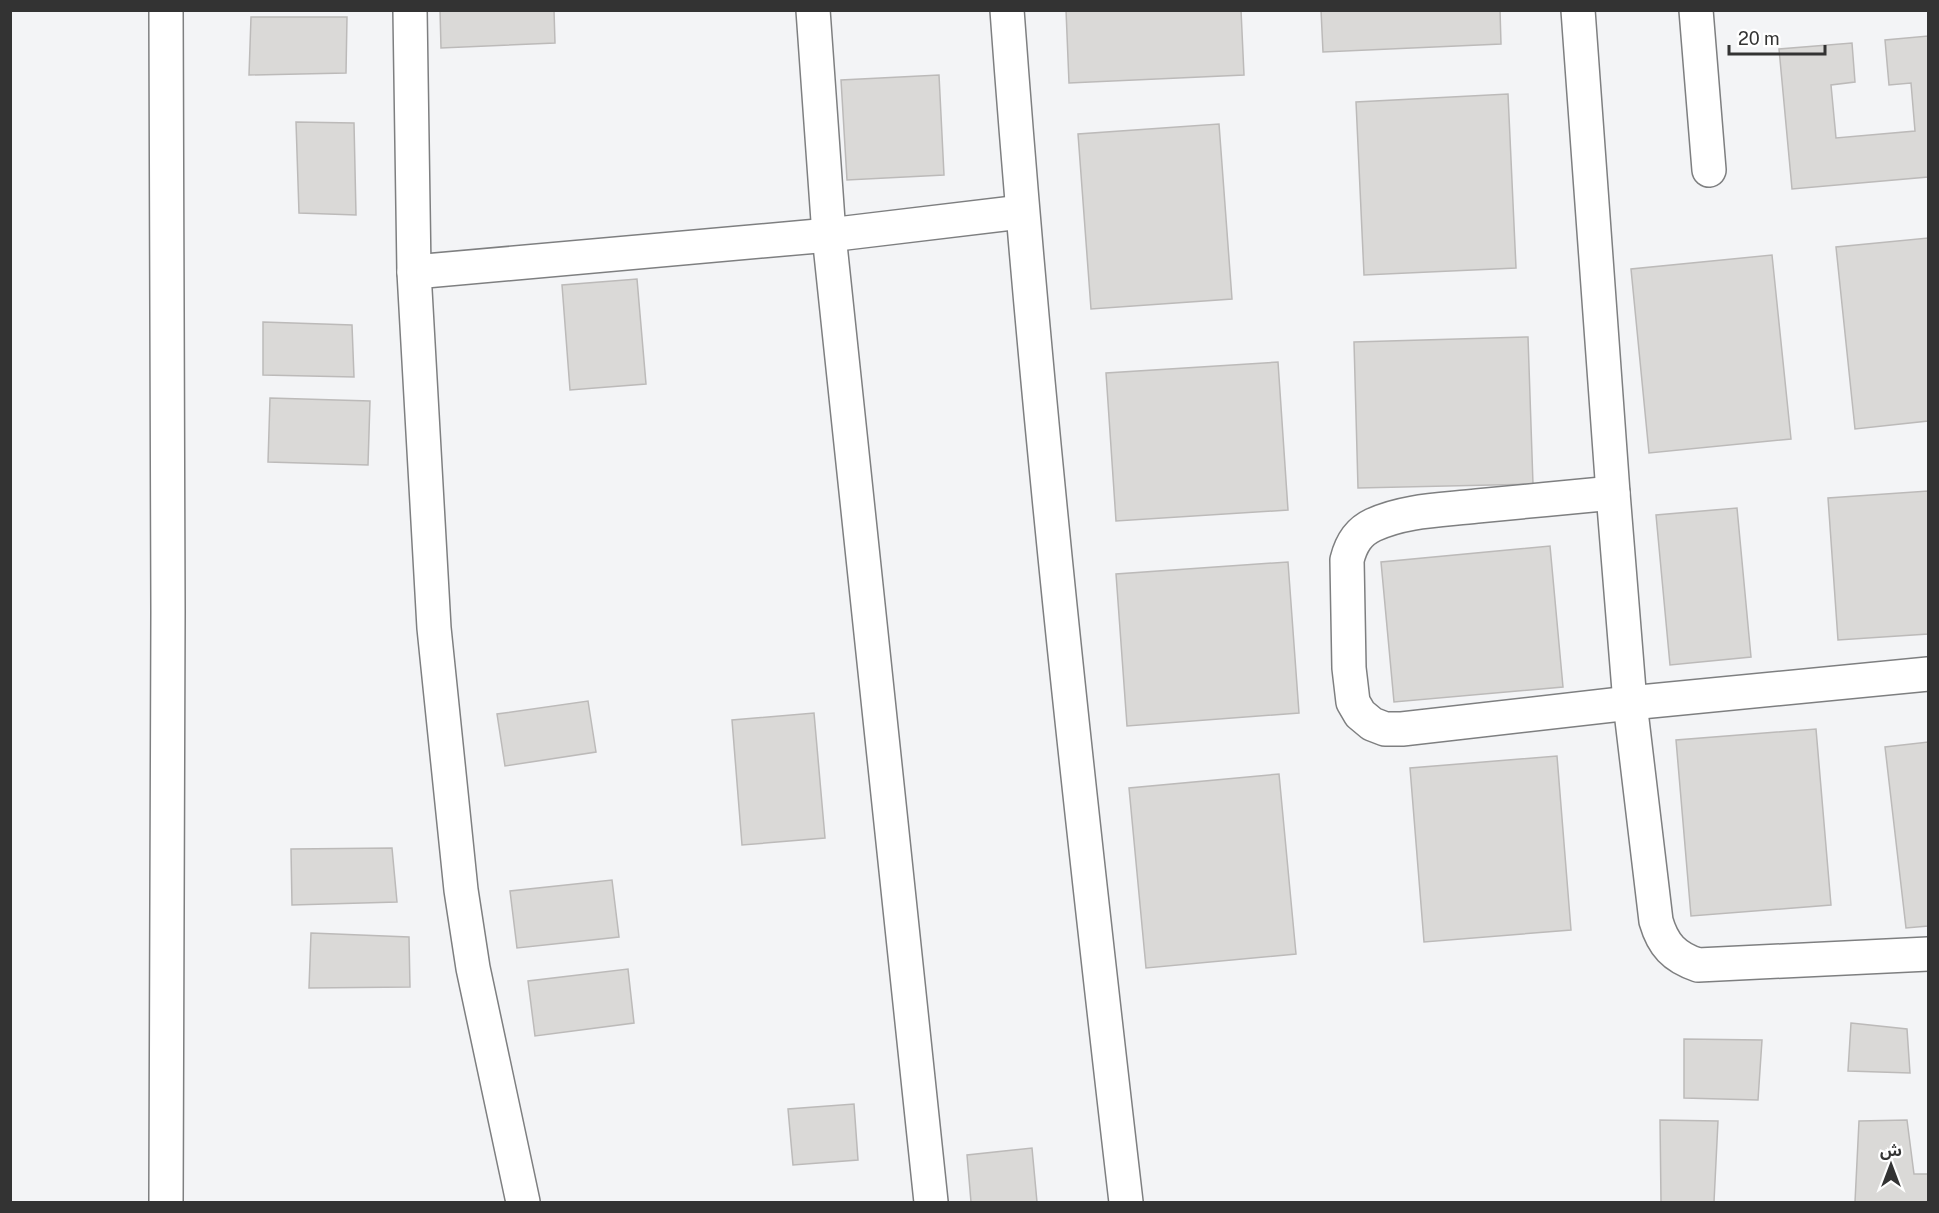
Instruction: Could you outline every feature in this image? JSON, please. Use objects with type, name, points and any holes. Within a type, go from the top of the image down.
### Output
[{"type":"street","points":[[166,10],[168,636],[166,1203]]},
{"type":"street","points":[[410,10],[414,272],[434,628],[461,890],[473,968],[524,1203]]},
{"type":"street","points":[[813,10],[829,235],[931,1203]]},
{"type":"street","points":[[1007,10],[1022,212],[1083,835],[1126,1203]]},
{"type":"street","points":[[1578,10],[1630,703],[1656,921],[1662,939],[1667,947],[1685,961],[1705,966],[1929,954]]},
{"type":"street","points":[[1696,10],[1709,170]]},
{"type":"street","points":[[414,272],[829,235],[1022,212]]},
{"type":"street","points":[[1613,493],[1423,512],[1388,519],[1371,526],[1357,536],[1347,560],[1349,668],[1353,702],[1360,714],[1372,724],[1385,729],[1402,729],[1630,703],[1929,674]]},
{"type":"building","points":[[440,10],[554,10],[555,43],[441,48]]},
{"type":"building","points":[[1066,10],[1241,10],[1244,75],[1069,83]]},
{"type":"building","points":[[1321,10],[1500,10],[1501,44],[1323,52]]},
{"type":"building","points":[[251,17],[347,17],[346,73],[249,75]]},
{"type":"building","points":[[1928,36],[1928,177],[1792,189],[1779,49],[1852,43],[1855,82],[1831,85],[1836,138],[1915,131],[1911,83],[1889,85],[1885,40]]},
{"type":"building","points":[[939,75],[944,175],[847,180],[841,80]]},
{"type":"building","points":[[1508,94],[1516,268],[1364,275],[1356,102]]},
{"type":"building","points":[[296,122],[354,123],[356,215],[299,213]]},
{"type":"building","points":[[1219,124],[1232,299],[1091,309],[1078,134]]},
{"type":"building","points":[[1928,238],[1928,421],[1855,429],[1836,247]]},
{"type":"building","points":[[1772,255],[1791,439],[1649,453],[1631,269]]},
{"type":"building","points":[[637,279],[646,384],[570,390],[562,285]]},
{"type":"building","points":[[263,322],[352,325],[354,377],[263,375]]},
{"type":"building","points":[[1528,337],[1533,484],[1358,488],[1354,342]]},
{"type":"building","points":[[1278,362],[1288,510],[1116,521],[1106,373]]},
{"type":"building","points":[[270,398],[370,401],[368,465],[268,462]]},
{"type":"building","points":[[1928,491],[1928,634],[1838,640],[1828,498]]},
{"type":"building","points":[[1737,508],[1751,657],[1670,665],[1656,515]]},
{"type":"building","points":[[1550,546],[1563,687],[1394,702],[1381,562]]},
{"type":"building","points":[[1288,562],[1299,713],[1127,726],[1116,574]]},
{"type":"building","points":[[588,701],[596,752],[505,766],[497,714]]},
{"type":"building","points":[[814,713],[825,838],[742,845],[732,720]]},
{"type":"building","points":[[1816,729],[1831,905],[1691,916],[1676,740]]},
{"type":"building","points":[[1928,742],[1928,926],[1906,928],[1885,747]]},
{"type":"building","points":[[1557,756],[1571,930],[1424,942],[1410,768]]},
{"type":"building","points":[[1279,774],[1296,954],[1146,968],[1129,788]]},
{"type":"building","points":[[392,848],[397,902],[292,905],[291,849]]},
{"type":"building","points":[[612,880],[619,937],[517,948],[510,891]]},
{"type":"building","points":[[311,933],[409,937],[410,987],[309,988]]},
{"type":"building","points":[[628,969],[634,1023],[535,1036],[528,981]]},
{"type":"building","points":[[1851,1023],[1907,1029],[1910,1073],[1848,1071]]},
{"type":"building","points":[[1684,1039],[1762,1040],[1758,1100],[1684,1098]]},
{"type":"building","points":[[854,1104],[858,1160],[793,1165],[788,1109]]},
{"type":"building","points":[[1660,1120],[1718,1121],[1714,1202],[1661,1202]]},
{"type":"building","points":[[1907,1120],[1914,1174],[1928,1174],[1928,1202],[1855,1202],[1859,1121]]},
{"type":"building","points":[[1032,1148],[1037,1202],[971,1202],[967,1155]]}]
